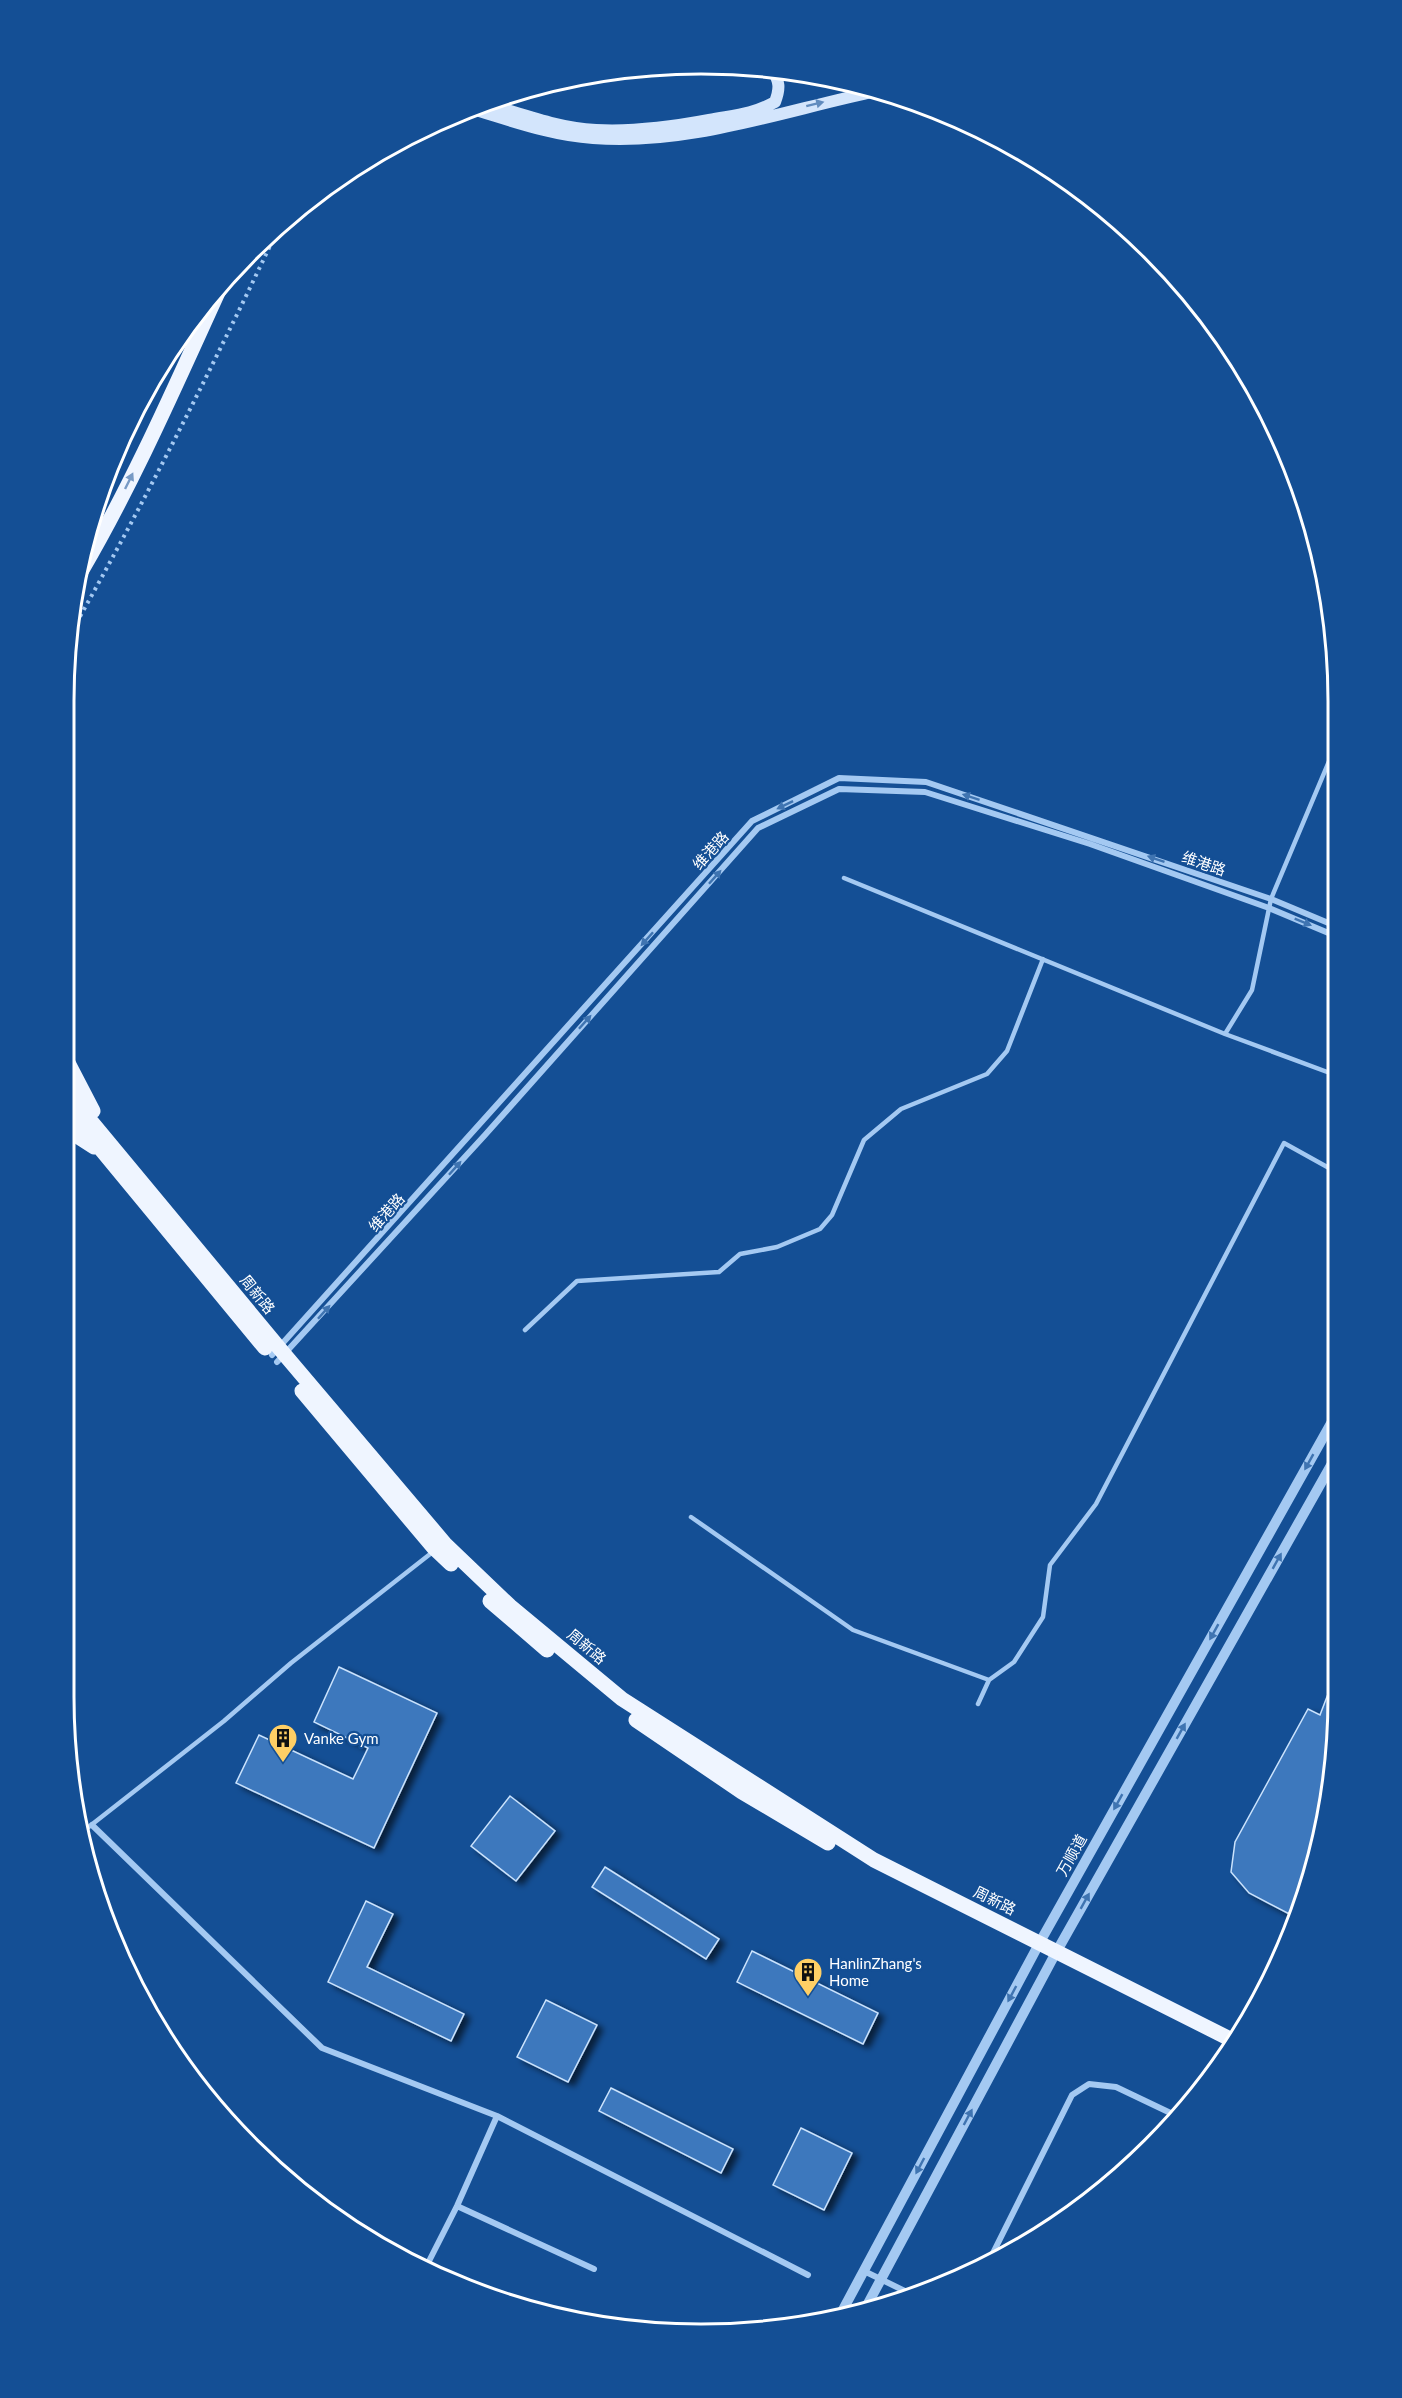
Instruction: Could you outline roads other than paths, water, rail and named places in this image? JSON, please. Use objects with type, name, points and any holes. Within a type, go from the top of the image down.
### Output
[{"type":"main road","points":[[499,107],[555,123],[594,130],[637,130],[756,112],[775,102],[779,90],[777,78]]},
{"type":"main road","points":[[484,113],[542,130],[593,138],[635,139],[677,135],[861,95]]},
{"type":"main road","points":[[92,553],[105,531],[180,376],[208,313]]},
{"type":"main road","points":[[74,1077],[109,1150]]},
{"type":"main road","name":"周新路","points":[[74,1102],[109,1150],[436,1550],[505,1616],[614,1706],[742,1792],[869,1868],[1038,1945]]},
{"type":"main road","name":"周新路","points":[[74,1115],[109,1150]]},
{"type":"main road","points":[[74,1133],[109,1150]]},
{"type":"main road","name":"周新路","points":[[278,1355],[446,1545],[510,1606],[622,1699],[874,1860],[1224,2044]]},
{"type":"main road","name":"周新路","points":[[1054,1955],[1228,2038]]},
{"type":"street","name":"维港路","points":[[278,1355],[752,821],[839,778],[927,782],[1270,899],[1328,923]]},
{"type":"street","name":"维港路","points":[[278,1355],[758,828],[839,789],[925,792],[1090,844],[1328,933]]},
{"type":"street","name":"万顺道","points":[[844,2307],[1038,1945],[1328,1429]]},
{"type":"street","points":[[869,2301],[1054,1955],[1328,1471]]},
{"type":"street","points":[[92,1825],[322,2048],[497,2116],[808,2275]]},
{"type":"street","points":[[994,2252],[1072,2096],[1089,2084],[1116,2087],[1171,2113]]},
{"type":"street","points":[[428,2262],[458,2206],[497,2116]]},
{"type":"street","points":[[458,2206],[594,2269]]},
{"type":"street","points":[[864,2271],[904,2291]]},
{"type":"lane","points":[[1225,1034],[1252,990],[1270,899],[1328,763]]},
{"type":"lane","points":[[844,878],[1225,1034],[1328,1072]]},
{"type":"lane","points":[[525,1330],[577,1281],[718,1272],[741,1254],[777,1247],[820,1229],[832,1215],[864,1140],[901,1109],[987,1074],[1007,1051],[1043,959]]},
{"type":"lane","points":[[978,1704],[989,1680],[1014,1662],[1043,1617],[1050,1564],[1096,1504],[1284,1143],[1328,1167]]},
{"type":"lane","points":[[691,1517],[853,1630],[989,1680]]},
{"type":"lane","points":[[88,1828],[436,1550]]},
{"type":"place","name":"Vanke Gym","points":[[283,1764]]},
{"type":"place","name":"HanlinZhang's Home","points":[[808,1998]]}]
